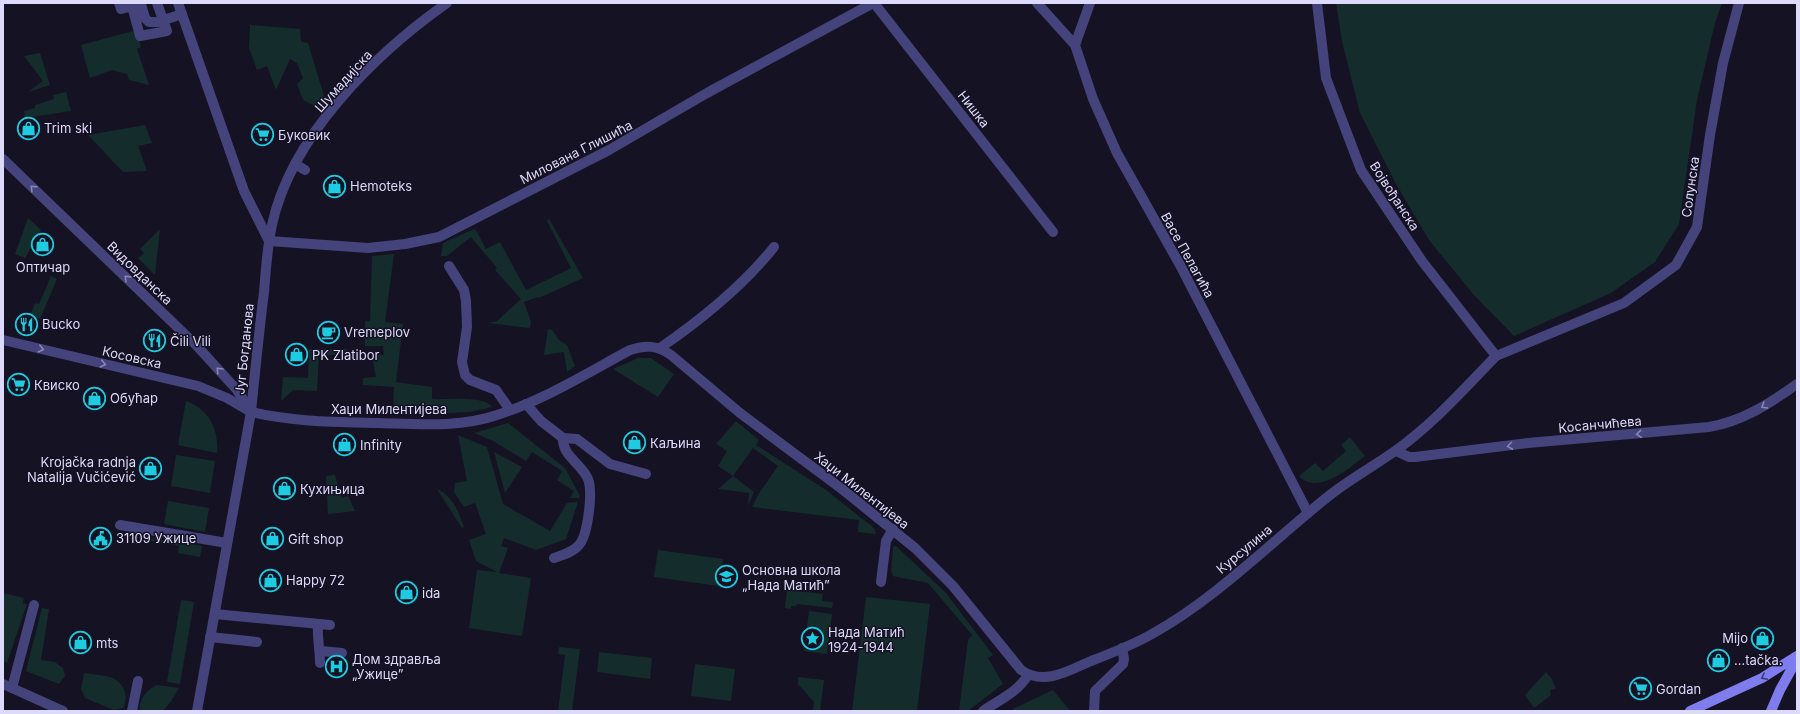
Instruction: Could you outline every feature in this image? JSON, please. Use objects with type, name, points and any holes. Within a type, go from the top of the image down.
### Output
[{"type":"main road","points":[[1690,711],[1762,678],[1797,656]]},
{"type":"main road","points":[[1771,711],[1780,690],[1797,659]]},
{"type":"street","points":[[119,3],[121,9],[132,6],[140,36],[167,32],[157,3]]},
{"type":"street","points":[[178,3],[244,191],[269,241]]},
{"type":"street","name":"Шумадијска","points":[[269,241],[275,213],[295,164],[326,117],[354,85],[392,47],[446,3]]},
{"type":"street","name":"Нишка","points":[[874,3],[1053,232]]},
{"type":"street","name":"Милована Глишића","points":[[269,241],[368,248],[405,244],[439,236],[609,150],[707,93],[874,3]]},
{"type":"street","points":[[1036,3],[1075,45],[1090,3]]},
{"type":"street","name":"Војвођанска","points":[[1317,3],[1326,78],[1361,170],[1422,261],[1496,356]]},
{"type":"street","name":"Солунска","points":[[1496,356],[1624,303],[1676,265],[1697,227],[1710,135],[1723,63],[1739,3]]},
{"type":"street","points":[[140,4],[146,21],[153,23],[182,14]]},
{"type":"street","name":"Васе Пелагића","points":[[1075,45],[1093,99],[1117,153],[1180,265],[1308,513]]},
{"type":"street","name":"Видовданска","points":[[3,159],[197,346],[237,390],[251,412]]},
{"type":"street","points":[[295,164],[305,170]]},
{"type":"street","name":"Југ Богданова","points":[[197,711],[251,412],[269,241]]},
{"type":"street","points":[[660,348],[702,319],[758,267],[774,247]]},
{"type":"street","points":[[449,266],[464,290],[466,300],[467,327],[462,362],[465,375],[470,380],[496,390],[510,410]]},
{"type":"street","name":"Косовска","points":[[3,340],[198,386],[227,398],[251,412]]},
{"type":"street","name":"Хаџи Милентијева","points":[[251,412],[293,420],[424,424],[468,422],[488,418],[526,404],[630,350],[641,346],[660,348],[671,354],[752,422],[893,530],[941,572],[1016,666],[1028,675]]},
{"type":"street","name":"Курсулина","points":[[1028,675],[1039,678],[1059,674],[1152,634],[1181,616],[1248,565],[1308,513],[1349,481],[1396,451],[1437,416],[1496,356]]},
{"type":"street","name":"Косанчићева","points":[[1396,451],[1408,457],[1416,457],[1528,443],[1709,427],[1748,415],[1797,384]]},
{"type":"street","points":[[526,404],[541,422],[563,438],[577,439],[610,464],[646,474]]},
{"type":"street","points":[[554,558],[574,550],[581,542],[586,530],[590,498],[587,478],[564,449],[563,438]]},
{"type":"street","points":[[120,525],[227,543]]},
{"type":"street","points":[[880,582],[886,541],[893,530]]},
{"type":"street","points":[[34,605],[7,686],[63,711]]},
{"type":"street","points":[[214,614],[330,625]]},
{"type":"street","points":[[318,624],[317,645],[321,651],[320,663]]},
{"type":"street","points":[[210,637],[257,642]]},
{"type":"street","points":[[1094,711],[1095,691],[1123,664],[1122,648]]},
{"type":"street","points":[[321,651],[337,655]]},
{"type":"street","points":[[983,711],[1016,689],[1023,683],[1028,675]]},
{"type":"street","points":[[132,711],[138,681]]},
{"type":"green space","points":[[1336,3],[1722,3],[1715,23],[1697,100],[1679,224],[1655,262],[1611,293],[1514,336],[1473,294],[1429,240],[1396,184],[1360,113],[1342,41]]},
{"type":"green space","points":[[250,25],[300,29],[301,42],[308,43],[325,99],[319,108],[303,100],[297,84],[303,78],[297,63],[290,59],[276,90],[267,66],[257,70],[249,48]]},
{"type":"green space","points":[[137,30],[141,47],[137,49],[149,85],[129,80],[127,74],[112,70],[90,78],[81,45]]},
{"type":"green space","points":[[40,53],[50,85],[28,92],[43,81],[24,56]]},
{"type":"green space","points":[[66,92],[71,111],[25,118],[24,111],[35,108],[35,105],[54,99],[53,95]]},
{"type":"green space","points":[[145,125],[152,143],[138,146],[147,171],[123,172],[88,135]]},
{"type":"green space","points":[[28,218],[41,230],[25,258],[15,254]]},
{"type":"green space","points":[[549,219],[583,278],[539,298],[538,297],[524,302],[531,322],[530,328],[488,323],[497,321],[521,299],[495,270],[497,268],[471,237],[447,256],[441,256],[443,243],[474,229],[476,230],[486,249],[500,242],[526,290],[571,268],[547,221]]},
{"type":"green space","points":[[160,229],[155,275],[138,258],[144,253],[140,249]]},
{"type":"green space","points":[[394,254],[385,322],[403,324],[396,382],[432,387],[432,399],[473,399],[488,403],[492,407],[470,412],[393,415],[394,387],[363,385],[363,378],[376,377],[372,355],[384,355],[383,346],[365,346],[365,321],[370,321],[372,256]]},
{"type":"green space","points":[[51,276],[57,279],[40,319],[30,316],[35,303],[39,304]]},
{"type":"green space","points":[[548,329],[552,330],[559,340],[567,345],[575,366],[567,372],[564,352],[544,355]]},
{"type":"green space","points":[[309,349],[347,349],[346,355],[319,355],[317,391],[293,390],[281,401],[283,377],[308,378]]},
{"type":"green space","points":[[638,358],[651,358],[674,374],[658,397],[613,369]]},
{"type":"green space","points":[[186,401],[201,409],[211,421],[216,436],[217,453],[178,445]]},
{"type":"green space","points":[[736,421],[759,440],[756,445],[826,490],[874,528],[876,534],[858,532],[859,520],[752,507],[758,495],[778,466],[753,448],[733,476],[718,466],[727,451],[716,444]]},
{"type":"green space","points":[[508,423],[565,468],[580,496],[579,498],[570,498],[574,491],[557,480],[562,471],[532,452],[526,461],[493,441],[474,433]]},
{"type":"green space","points":[[458,435],[487,447],[503,504],[550,531],[567,503],[578,502],[566,539],[536,550],[504,538],[501,546],[508,548],[499,573],[531,578],[522,636],[469,628],[477,570],[497,572],[476,561],[469,540],[486,534],[475,503],[464,507],[454,492],[455,483],[467,481]]},
{"type":"green space","points":[[1350,437],[1365,456],[1342,473],[1324,482],[1315,483],[1307,481],[1299,476],[1315,463],[1323,471],[1346,451],[1341,445]]},
{"type":"green space","points":[[494,452],[522,467],[505,493]]},
{"type":"green space","points":[[176,455],[215,461],[210,493],[171,486]]},
{"type":"green space","points":[[335,475],[342,498],[348,496],[355,511],[328,514],[326,476]]},
{"type":"green space","points":[[733,476],[754,492],[748,506],[749,493],[718,489]]},
{"type":"green space","points":[[437,489],[447,495],[451,500],[464,527],[462,528]]},
{"type":"green space","points":[[168,501],[209,508],[205,532],[164,524]]},
{"type":"green space","points":[[144,537],[202,546],[200,557],[178,553],[179,546],[143,539]]},
{"type":"green space","points":[[896,546],[946,593],[993,655],[988,658],[1003,684],[968,711],[959,711],[968,640],[972,635],[928,583],[893,576],[891,570],[893,547]]},
{"type":"green space","points":[[658,550],[723,559],[719,586],[654,577]]},
{"type":"green space","points":[[787,590],[823,594],[822,601],[833,602],[832,608],[797,604],[796,606],[791,606],[791,609],[785,608]]},
{"type":"green space","points":[[3,593],[24,598],[23,603],[27,604],[7,663],[3,661]]},
{"type":"green space","points":[[866,597],[930,604],[917,711],[852,711]]},
{"type":"green space","points":[[181,600],[194,602],[180,684],[167,682]]},
{"type":"green space","points":[[42,608],[49,609],[41,660],[55,662],[63,668],[65,676],[59,684],[26,671]]},
{"type":"green space","points":[[809,611],[832,614],[827,654],[804,651]]},
{"type":"green space","points":[[559,647],[580,649],[572,711],[558,711],[565,655],[558,654]]},
{"type":"green space","points":[[599,652],[652,658],[650,679],[597,672]]},
{"type":"green space","points":[[695,664],[735,669],[731,701],[691,696]]},
{"type":"green space","points":[[1546,672],[1552,679],[1556,689],[1550,690],[1551,695],[1534,708],[1525,695]]},
{"type":"green space","points":[[84,673],[110,677],[122,685],[126,699],[123,708],[114,710],[85,698],[81,689]]},
{"type":"green space","points":[[798,677],[824,680],[820,711],[813,711],[814,702],[798,684]]},
{"type":"green space","points":[[157,685],[179,688],[163,711],[140,711],[140,703],[144,695]]},
{"type":"green space","points":[[1053,690],[1070,711],[1011,711],[1015,708]]},
{"type":"place","name":"Trim ski","points":[[28,128]]},
{"type":"place","name":"Буковик","points":[[262,135]]},
{"type":"place","name":"Hemoteks","points":[[334,186]]},
{"type":"place","name":"Оптичар","points":[[43,245]]},
{"type":"place","name":"Bucko","points":[[26,324]]},
{"type":"place","name":"Vremeplov","points":[[329,332]]},
{"type":"place","name":"Čili Vili","points":[[154,341]]},
{"type":"place","name":"PK Zlatibor","points":[[296,355]]},
{"type":"place","name":"Квиско","points":[[19,385]]},
{"type":"place","name":"Обућар","points":[[95,398]]},
{"type":"place","name":"Каљина","points":[[635,443]]},
{"type":"place","name":"Infinity","points":[[344,445]]},
{"type":"place","name":"Krojačka radnja Natalija Vučićević","points":[[151,469]]},
{"type":"place","name":"Кухињица","points":[[285,489]]},
{"type":"place","name":"31109 Ужице","points":[[101,538]]},
{"type":"place","name":"Gift shop","points":[[272,539]]},
{"type":"place","name":"Основна школа „Нада Матић”","points":[[727,577]]},
{"type":"place","name":"Happy 72","points":[[270,580]]},
{"type":"place","name":"ida","points":[[406,593]]},
{"type":"place","name":"Mijo","points":[[1763,638]]},
{"type":"place","name":"Нада Матић 1924-1944","points":[[812,639]]},
{"type":"place","name":"mts","points":[[80,643]]},
{"type":"place","name":"...tačka.","points":[[1719,660]]},
{"type":"place","name":"Дом здравља „Ужице”","points":[[337,666]]},
{"type":"place","name":"Gordan","points":[[1641,689]]}]
